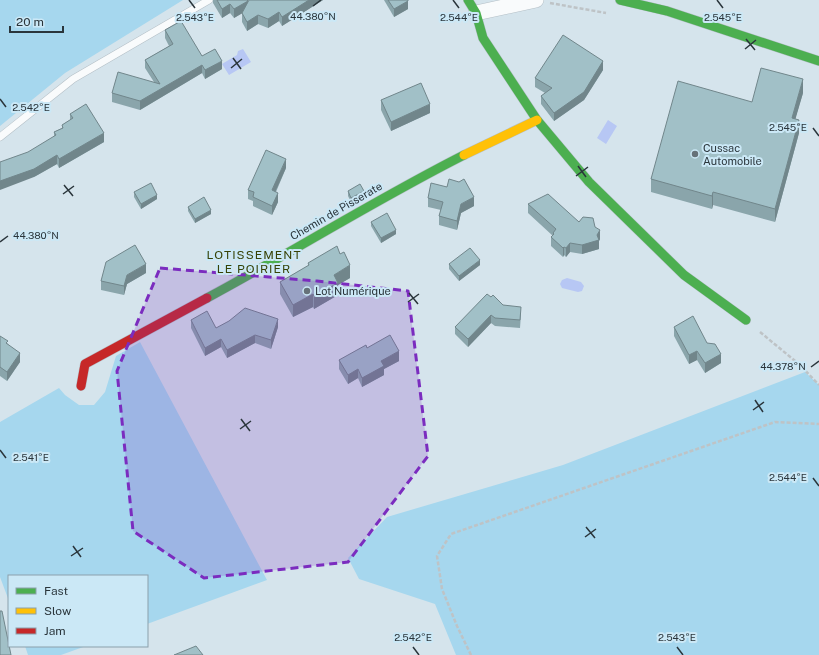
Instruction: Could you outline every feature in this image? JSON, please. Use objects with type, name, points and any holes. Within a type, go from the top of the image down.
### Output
[{"type":"street","points":[[468,0],[476,13],[483,38],[537,120],[589,182],[684,275],[746,320]]},
{"type":"street","points":[[476,13],[536,0]]},
{"type":"street","points":[[620,0],[667,11],[819,62]]},
{"type":"street","name":"Chemin de Pisserate","points":[[81,386],[85,364],[268,265],[422,176],[537,120]]},
{"type":"lane","points":[[0,137],[73,79],[209,0]]},
{"type":"path","points":[[746,320],[800,365],[819,385]]},
{"type":"path","points":[[471,655],[442,589],[437,556],[451,534],[775,422],[819,424]]},
{"type":"highlighted area","points":[[160,268],[317,281],[408,291],[428,456],[348,562],[204,578],[133,531],[117,371]]},
{"type":"shaded area","points":[[0,0],[183,0],[65,73],[0,126]]},
{"type":"shaded area","points":[[243,49],[251,62],[229,75],[222,64],[237,55],[238,51]]},
{"type":"shaded area","points":[[608,120],[617,126],[606,144],[597,138]]},
{"type":"shaded area","points":[[567,278],[581,282],[584,286],[582,291],[578,292],[562,288],[560,284],[562,280]]},
{"type":"shaded area","points":[[140,342],[267,580],[148,624],[148,575],[8,575],[8,598],[0,577],[0,422],[59,388],[65,395],[79,405],[94,405],[105,392],[116,356]]},
{"type":"shaded area","points":[[805,372],[819,385],[819,655],[456,655],[435,604],[359,579],[348,558],[387,517],[563,465]]},
{"type":"shaded area","points":[[25,647],[83,647],[61,655],[28,655]]},
{"type":"building","points":[[217,0],[248,1],[234,9],[230,4],[222,9]]},
{"type":"building","points":[[249,0],[309,0],[282,17],[279,12],[268,19],[258,15],[247,22],[242,13]]},
{"type":"building","points":[[388,0],[408,0],[408,1],[394,9]]},
{"type":"building","points":[[181,21],[202,56],[215,49],[222,61],[205,70],[202,65],[140,101],[112,93],[118,72],[160,84],[145,60],[173,44],[165,30]]},
{"type":"building","points":[[563,35],[603,61],[584,92],[554,113],[541,96],[552,88],[535,78]]},
{"type":"building","points":[[761,68],[803,79],[792,118],[799,120],[775,209],[713,192],[712,196],[651,179],[678,81],[752,102]]},
{"type":"building","points":[[421,83],[430,104],[391,122],[381,100]]},
{"type":"building","points":[[86,104],[104,133],[59,159],[57,155],[34,169],[0,181],[0,162],[28,152],[56,135],[54,132],[63,128],[62,125],[73,118],[70,114]]},
{"type":"building","points":[[266,150],[286,159],[272,190],[278,193],[272,206],[253,197],[254,192],[248,190]]},
{"type":"building","points":[[449,179],[459,182],[464,179],[474,197],[461,204],[457,221],[439,216],[443,202],[428,198],[431,183],[447,187]]},
{"type":"building","points":[[151,183],[157,195],[141,204],[134,192]]},
{"type":"building","points":[[360,184],[364,191],[351,198],[348,191]]},
{"type":"building","points":[[548,194],[579,222],[583,217],[593,218],[595,227],[600,230],[597,235],[599,240],[582,245],[570,243],[566,248],[563,248],[551,237],[556,229],[528,204]]},
{"type":"building","points":[[204,197],[211,210],[195,219],[188,207]]},
{"type":"building","points":[[387,213],[396,230],[381,238],[371,222]]},
{"type":"building","points":[[135,245],[146,264],[127,275],[124,286],[101,281],[106,262]]},
{"type":"building","points":[[337,246],[340,254],[344,252],[350,265],[334,275],[338,283],[293,305],[280,282]]},
{"type":"building","points":[[470,248],[480,260],[459,276],[449,264]]},
{"type":"building","points":[[487,294],[491,297],[493,295],[503,305],[521,307],[520,320],[495,318],[491,315],[468,339],[455,327]]},
{"type":"building","points":[[245,308],[278,319],[271,340],[255,335],[227,350],[221,339],[205,348],[191,320],[207,311],[216,328],[229,321]]},
{"type":"building","points":[[693,316],[707,343],[715,344],[721,354],[705,363],[697,351],[689,355],[674,327]]},
{"type":"building","points":[[390,335],[399,351],[381,361],[384,366],[362,378],[358,369],[348,375],[339,360],[366,345],[367,348]]},
{"type":"building","points":[[0,336],[8,341],[6,343],[20,353],[7,372],[0,367]]},
{"type":"building","points":[[0,611],[2,611],[8,647],[9,647],[11,655],[0,655]]},
{"type":"building","points":[[196,646],[203,655],[174,655]]},
{"type":"traffic: fast","points":[[468,0],[476,13],[483,38],[537,120],[589,182],[684,275],[746,320]]},
{"type":"traffic: fast","points":[[620,0],[667,11],[819,61]]},
{"type":"traffic: fast","points":[[207,298],[399,189],[464,155]]},
{"type":"traffic: slow","points":[[464,155],[537,120]]},
{"type":"traffic: jam","points":[[81,386],[85,364],[207,298]]},
{"type":"place","name":"Cussac Automobile","points":[[695,154]]},
{"type":"place","name":"Lot Numérique","points":[[307,291]]},
{"type":"district","name":"LOTISSEMENT LE POIRIER","points":[[254,262]]}]
